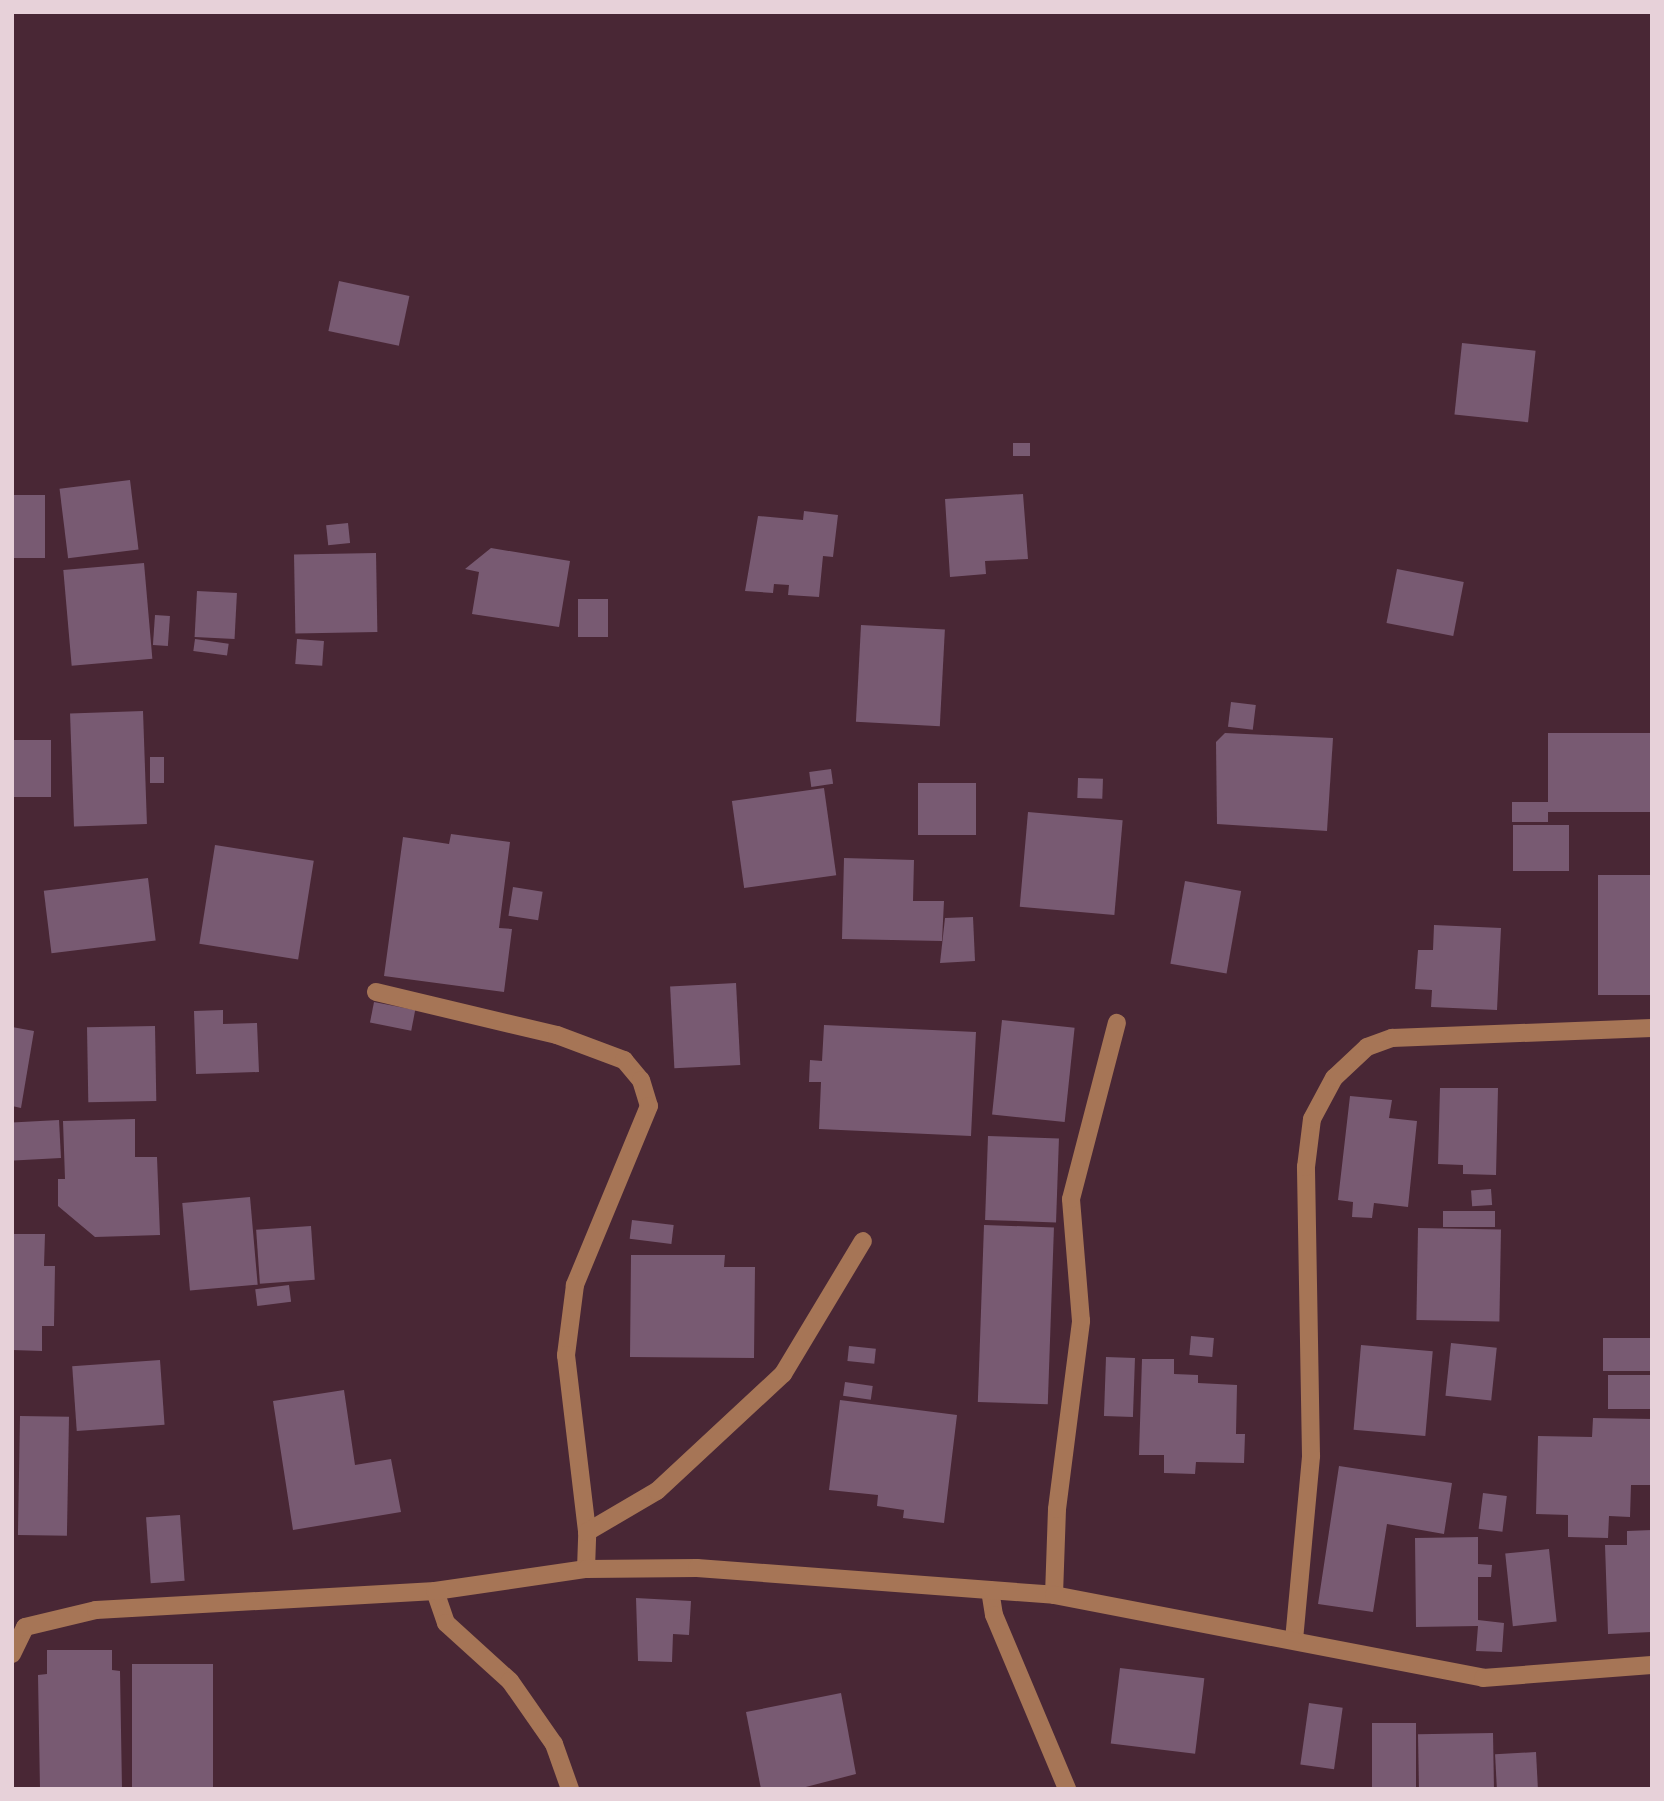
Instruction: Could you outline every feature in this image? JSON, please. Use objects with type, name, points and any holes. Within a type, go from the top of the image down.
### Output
[{"type":"street","points":[[376,992],[558,1035],[624,1060],[641,1080],[649,1106],[575,1285],[566,1355],[587,1532],[586,1569]]},
{"type":"street","points":[[1054,1595],[1057,1509],[1082,1321],[1070,1199],[1116,1023]]},
{"type":"street","points":[[1294,1640],[1311,1456],[1306,1167],[1312,1119],[1334,1078],[1367,1047],[1392,1038],[1652,1028]]},
{"type":"street","points":[[587,1532],[657,1491],[783,1374],[863,1241]]},
{"type":"street","points":[[12,1654],[25,1627],[58,1616],[435,1591],[586,1569],[697,1568],[1054,1595],[1483,1678],[1652,1665]]},
{"type":"street","points":[[990,1590],[994,1615],[1067,1789]]},
{"type":"street","points":[[435,1591],[446,1623],[510,1681],[554,1744],[570,1789]]},
{"type":"building","points":[[339,281],[409,296],[399,346],[328,331]]},
{"type":"building","points":[[1462,343],[1536,351],[1528,422],[1454,415]]},
{"type":"building","points":[[1013,443],[1030,443],[1030,456],[1013,456]]},
{"type":"building","points":[[130,480],[139,549],[68,558],[60,489]]},
{"type":"building","points":[[1023,494],[1028,559],[985,561],[986,574],[950,577],[945,499]]},
{"type":"building","points":[[12,495],[45,495],[45,558],[12,558]]},
{"type":"building","points":[[804,511],[838,515],[833,557],[823,556],[819,597],[788,595],[789,585],[774,584],[773,593],[745,591],[758,516],[803,520]]},
{"type":"building","points":[[348,523],[350,543],[328,545],[326,525]]},
{"type":"building","points":[[491,548],[570,561],[559,627],[472,614],[479,572],[465,569]]},
{"type":"building","points":[[376,553],[377,632],[295,633],[294,554]]},
{"type":"building","points":[[144,563],[152,659],[72,666],[63,570]]},
{"type":"building","points":[[1397,569],[1464,582],[1453,636],[1387,623]]},
{"type":"building","points":[[197,591],[237,593],[235,639],[195,637]]},
{"type":"building","points":[[578,599],[608,599],[608,637],[578,637]]},
{"type":"building","points":[[155,615],[170,616],[168,646],[153,645]]},
{"type":"building","points":[[861,625],[945,629],[940,726],[856,722]]},
{"type":"building","points":[[195,639],[229,644],[227,656],[193,651]]},
{"type":"building","points":[[297,639],[324,641],[322,666],[295,664]]},
{"type":"building","points":[[1231,702],[1256,705],[1253,730],[1228,727]]},
{"type":"building","points":[[143,711],[147,824],[74,826],[70,714]]},
{"type":"building","points":[[1225,733],[1333,738],[1327,831],[1217,824],[1216,742]]},
{"type":"building","points":[[1548,733],[1652,733],[1652,812],[1548,812]]},
{"type":"building","points":[[12,740],[51,740],[51,797],[12,797]]},
{"type":"building","points":[[150,757],[164,757],[164,783],[150,783]]},
{"type":"building","points":[[831,769],[833,784],[811,787],[809,772]]},
{"type":"building","points":[[1078,778],[1103,779],[1102,799],[1077,798]]},
{"type":"building","points":[[918,783],[976,783],[976,835],[918,835]]},
{"type":"building","points":[[824,788],[836,875],[744,888],[732,801]]},
{"type":"building","points":[[1512,802],[1548,802],[1548,822],[1512,822]]},
{"type":"building","points":[[1028,812],[1123,820],[1114,915],[1020,907]]},
{"type":"building","points":[[1513,825],[1569,825],[1569,871],[1513,871]]},
{"type":"building","points":[[451,834],[510,842],[499,928],[512,929],[504,992],[384,976],[403,837],[449,844]]},
{"type":"building","points":[[215,845],[314,861],[298,959],[199,944]]},
{"type":"building","points":[[844,858],[914,860],[913,901],[944,901],[942,941],[842,939]]},
{"type":"building","points":[[1598,875],[1652,875],[1652,995],[1598,995]]},
{"type":"building","points":[[148,878],[156,941],[51,953],[44,891]]},
{"type":"building","points":[[1185,881],[1241,891],[1227,974],[1170,964]]},
{"type":"building","points":[[513,887],[543,892],[538,920],[508,916]]},
{"type":"building","points":[[973,917],[975,961],[940,963],[945,918]]},
{"type":"building","points":[[1434,925],[1501,928],[1497,1010],[1431,1007],[1432,990],[1415,989],[1418,950],[1433,950]]},
{"type":"building","points":[[736,983],[740,1065],[674,1068],[670,986]]},
{"type":"building","points":[[374,1002],[415,1010],[411,1031],[370,1023]]},
{"type":"building","points":[[223,1010],[223,1024],[257,1023],[259,1072],[196,1074],[194,1011]]},
{"type":"building","points":[[1002,1020],[1075,1028],[1065,1122],[992,1114]]},
{"type":"building","points":[[824,1025],[976,1032],[971,1136],[819,1129],[821,1082],[809,1082],[810,1060],[822,1061]]},
{"type":"building","points":[[155,1026],[156,1101],[88,1102],[87,1027]]},
{"type":"building","points":[[12,1027],[34,1031],[21,1108],[12,1106]]},
{"type":"building","points":[[1440,1088],[1498,1088],[1496,1175],[1463,1174],[1463,1165],[1438,1164]]},
{"type":"building","points":[[1350,1096],[1392,1100],[1389,1118],[1417,1121],[1408,1207],[1374,1203],[1372,1218],[1352,1217],[1353,1202],[1338,1200]]},
{"type":"building","points":[[135,1119],[135,1157],[157,1157],[160,1235],[95,1237],[58,1206],[58,1179],[65,1179],[63,1121]]},
{"type":"building","points":[[59,1120],[61,1158],[14,1160],[12,1122]]},
{"type":"building","points":[[988,1136],[1059,1138],[1056,1222],[985,1220]]},
{"type":"building","points":[[1491,1189],[1492,1205],[1472,1206],[1471,1190]]},
{"type":"building","points":[[250,1197],[258,1285],[190,1291],[182,1203]]},
{"type":"building","points":[[1443,1211],[1495,1211],[1495,1227],[1443,1227]]},
{"type":"building","points":[[632,1220],[674,1225],[671,1244],[630,1239]]},
{"type":"building","points":[[984,1225],[1054,1227],[1048,1404],[978,1402]]},
{"type":"building","points":[[311,1226],[315,1280],[260,1284],[256,1230]]},
{"type":"building","points":[[1418,1228],[1501,1229],[1499,1321],[1416,1320]]},
{"type":"building","points":[[12,1234],[45,1234],[44,1266],[55,1266],[54,1326],[42,1326],[42,1351],[12,1350]]},
{"type":"building","points":[[631,1255],[725,1255],[724,1267],[755,1267],[754,1358],[630,1357]]},
{"type":"building","points":[[289,1285],[291,1302],[257,1306],[255,1289]]},
{"type":"building","points":[[1191,1336],[1214,1338],[1212,1357],[1189,1355]]},
{"type":"building","points":[[1603,1338],[1652,1338],[1652,1371],[1603,1371]]},
{"type":"building","points":[[1451,1343],[1497,1348],[1491,1401],[1445,1396]]},
{"type":"building","points":[[1361,1345],[1433,1351],[1425,1436],[1354,1430]]},
{"type":"building","points":[[849,1346],[876,1349],[874,1364],[847,1361]]},
{"type":"building","points":[[1106,1357],[1135,1358],[1133,1417],[1104,1416]]},
{"type":"building","points":[[1142,1359],[1174,1359],[1174,1374],[1198,1375],[1198,1383],[1237,1385],[1236,1434],[1245,1434],[1244,1463],[1196,1462],[1195,1474],[1164,1473],[1164,1455],[1139,1455]]},
{"type":"building","points":[[160,1360],[165,1425],[77,1431],[72,1366]]},
{"type":"building","points":[[1608,1375],[1652,1375],[1652,1409],[1608,1409]]},
{"type":"building","points":[[845,1382],[873,1386],[871,1400],[843,1396]]},
{"type":"building","points":[[344,1390],[355,1465],[391,1459],[401,1512],[293,1530],[273,1401]]},
{"type":"building","points":[[840,1400],[957,1415],[944,1523],[903,1518],[904,1510],[877,1506],[878,1495],[829,1490]]},
{"type":"building","points":[[20,1416],[69,1417],[67,1536],[18,1535]]},
{"type":"building","points":[[1593,1418],[1652,1419],[1652,1485],[1631,1485],[1630,1517],[1609,1516],[1608,1538],[1568,1537],[1568,1515],[1536,1514],[1538,1436],[1592,1437]]},
{"type":"building","points":[[1339,1466],[1452,1483],[1444,1534],[1387,1524],[1373,1612],[1318,1604]]},
{"type":"building","points":[[1483,1493],[1507,1496],[1502,1532],[1479,1529]]},
{"type":"building","points":[[180,1515],[185,1581],[151,1583],[146,1517]]},
{"type":"building","points":[[1652,1530],[1652,1632],[1608,1634],[1605,1545],[1627,1545],[1627,1531]]},
{"type":"building","points":[[1478,1537],[1478,1564],[1492,1565],[1491,1577],[1478,1577],[1478,1620],[1504,1623],[1502,1652],[1476,1651],[1478,1626],[1416,1627],[1415,1538]]},
{"type":"building","points":[[1549,1549],[1557,1622],[1513,1626],[1505,1554]]},
{"type":"building","points":[[636,1598],[691,1601],[689,1635],[673,1634],[672,1662],[638,1661]]},
{"type":"building","points":[[47,1650],[112,1650],[112,1670],[120,1671],[122,1789],[40,1789],[38,1675],[47,1674]]},
{"type":"building","points":[[132,1664],[213,1664],[213,1789],[132,1789]]},
{"type":"building","points":[[1120,1668],[1204,1678],[1195,1754],[1111,1743]]},
{"type":"building","points":[[841,1693],[856,1774],[798,1789],[761,1789],[746,1712]]},
{"type":"building","points":[[1309,1703],[1343,1708],[1334,1769],[1300,1764]]},
{"type":"building","points":[[1372,1723],[1416,1723],[1416,1789],[1372,1789]]},
{"type":"building","points":[[1493,1733],[1494,1789],[1419,1789],[1418,1734]]},
{"type":"building","points":[[1536,1752],[1538,1789],[1497,1789],[1495,1754]]}]
